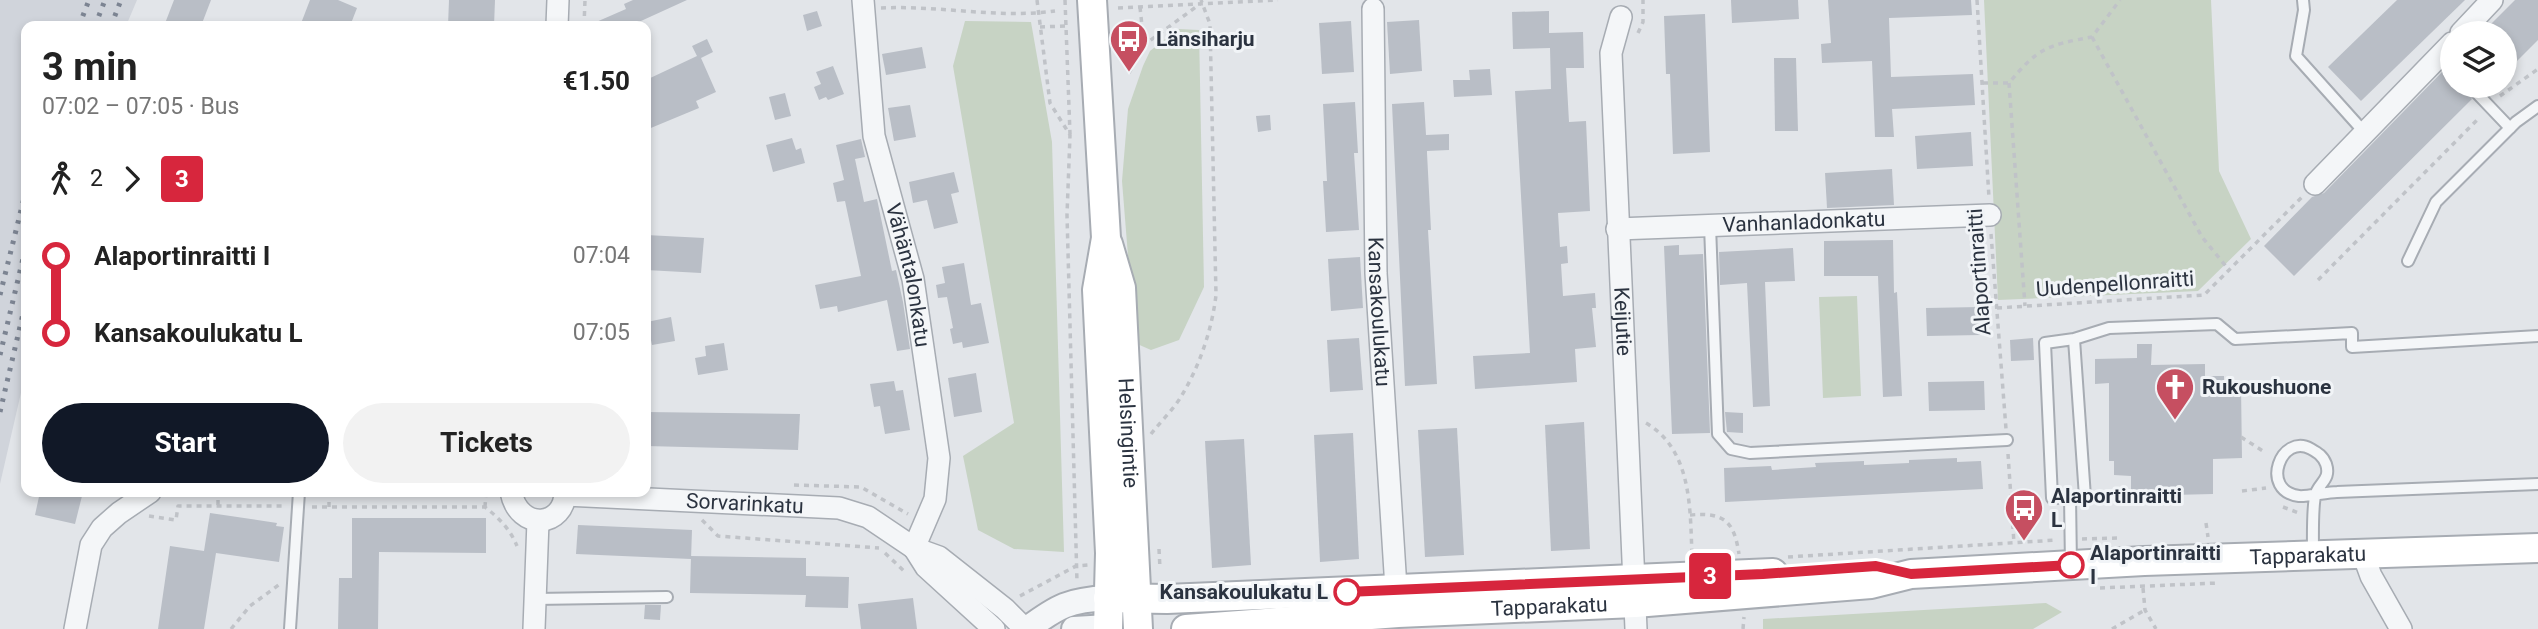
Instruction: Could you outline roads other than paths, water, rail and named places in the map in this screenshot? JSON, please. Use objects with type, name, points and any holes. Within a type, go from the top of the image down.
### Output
[{"type":"main road","name":"Helsingintie","points":[[1100,8],[1106,238],[1097,290],[1107,478],[1108,598],[1112,628]]},
{"type":"main road","name":"Helsingintie","points":[[1106,238],[1121,288],[1149,599],[1138,629]]},
{"type":"main road","name":"Tapparakatu","points":[[1108,598],[1635,604],[1871,584],[1911,574],[2071,565],[2538,548]]},
{"type":"main road","name":"Tapparakatu","points":[[1186,629],[1397,602]]},
{"type":"street","points":[[557,21],[558,0]]},
{"type":"street","points":[[2472,21],[2492,0]]},
{"type":"street","name":"Vähäntalonkatu","points":[[864,4],[874,135],[913,279],[939,458],[935,499],[914,548]]},
{"type":"street","name":"Kansakoulukatu","points":[[1373,5],[1376,273],[1397,602]]},
{"type":"street","name":"Keijutie","points":[[1620,17],[1611,53],[1635,604]]},
{"type":"street","points":[[2315,184],[2440,63]]},
{"type":"street","name":"Vanhanladonkatu","points":[[1617,229],[1990,215]]},
{"type":"street","points":[[75,629],[91,545],[103,528],[119,513],[143,497]]},
{"type":"street","points":[[513,497],[514,505],[524,516],[538,521],[551,517],[562,506],[564,497]]},
{"type":"street","name":"Sorvarinkatu","points":[[624,497],[839,508],[868,517],[914,548],[939,557],[1026,629]]},
{"type":"street","points":[[534,629],[538,521]]},
{"type":"street","name":"Sorvarinkatu","points":[[914,548],[926,567],[994,629]]},
{"type":"street","points":[[2363,554],[2371,576],[2401,629]]},
{"type":"street","points":[[1026,629],[1056,608],[1077,600],[1108,598]]},
{"type":"street","points":[[1074,629],[1112,628]]},
{"type":"lane","points":[[2312,0],[2303,5],[2296,56],[2365,133]]},
{"type":"lane","points":[[2481,98],[2510,128]]},
{"type":"lane","points":[[2408,261],[2436,202],[2510,128],[2538,106]]},
{"type":"lane","points":[[1710,226],[1718,434],[1731,449],[1750,453],[2007,440]]},
{"type":"lane","points":[[2074,339],[2085,497],[2052,498],[2045,343],[2074,339],[2109,328],[2217,324],[2235,339],[2352,333],[2352,347],[2538,336]]},
{"type":"lane","points":[[2313,556],[2316,493],[2325,482],[2327,467],[2320,454],[2307,446],[2293,447],[2282,456],[2276,468],[2278,482],[2288,493],[2302,497],[2316,493],[2538,484]]},
{"type":"lane","points":[[290,629],[299,497]]},
{"type":"lane","points":[[2070,497],[2071,565]]},
{"type":"lane","points":[[535,599],[667,597]]},
{"type":"railway","points":[[81,21],[89,0]]},
{"type":"railway","points":[[97,21],[105,0]]},
{"type":"railway","points":[[113,21],[121,0]]},
{"type":"railway","points":[[0,295],[21,210]]},
{"type":"railway","points":[[0,355],[21,267]]},
{"type":"railway","points":[[0,412],[21,322]]},
{"type":"place","name":"Länsiharju","points":[[1129,73]]},
{"type":"place","name":"Rukoushuone","points":[[2175,421]]},
{"type":"place","name":"Alaportinraitti L","points":[[2024,542]]},
{"type":"place","name":"Alaportinraitti I","points":[[2071,565]]},
{"type":"place","name":"Kansakoulukatu L","points":[[1347,592]]}]
